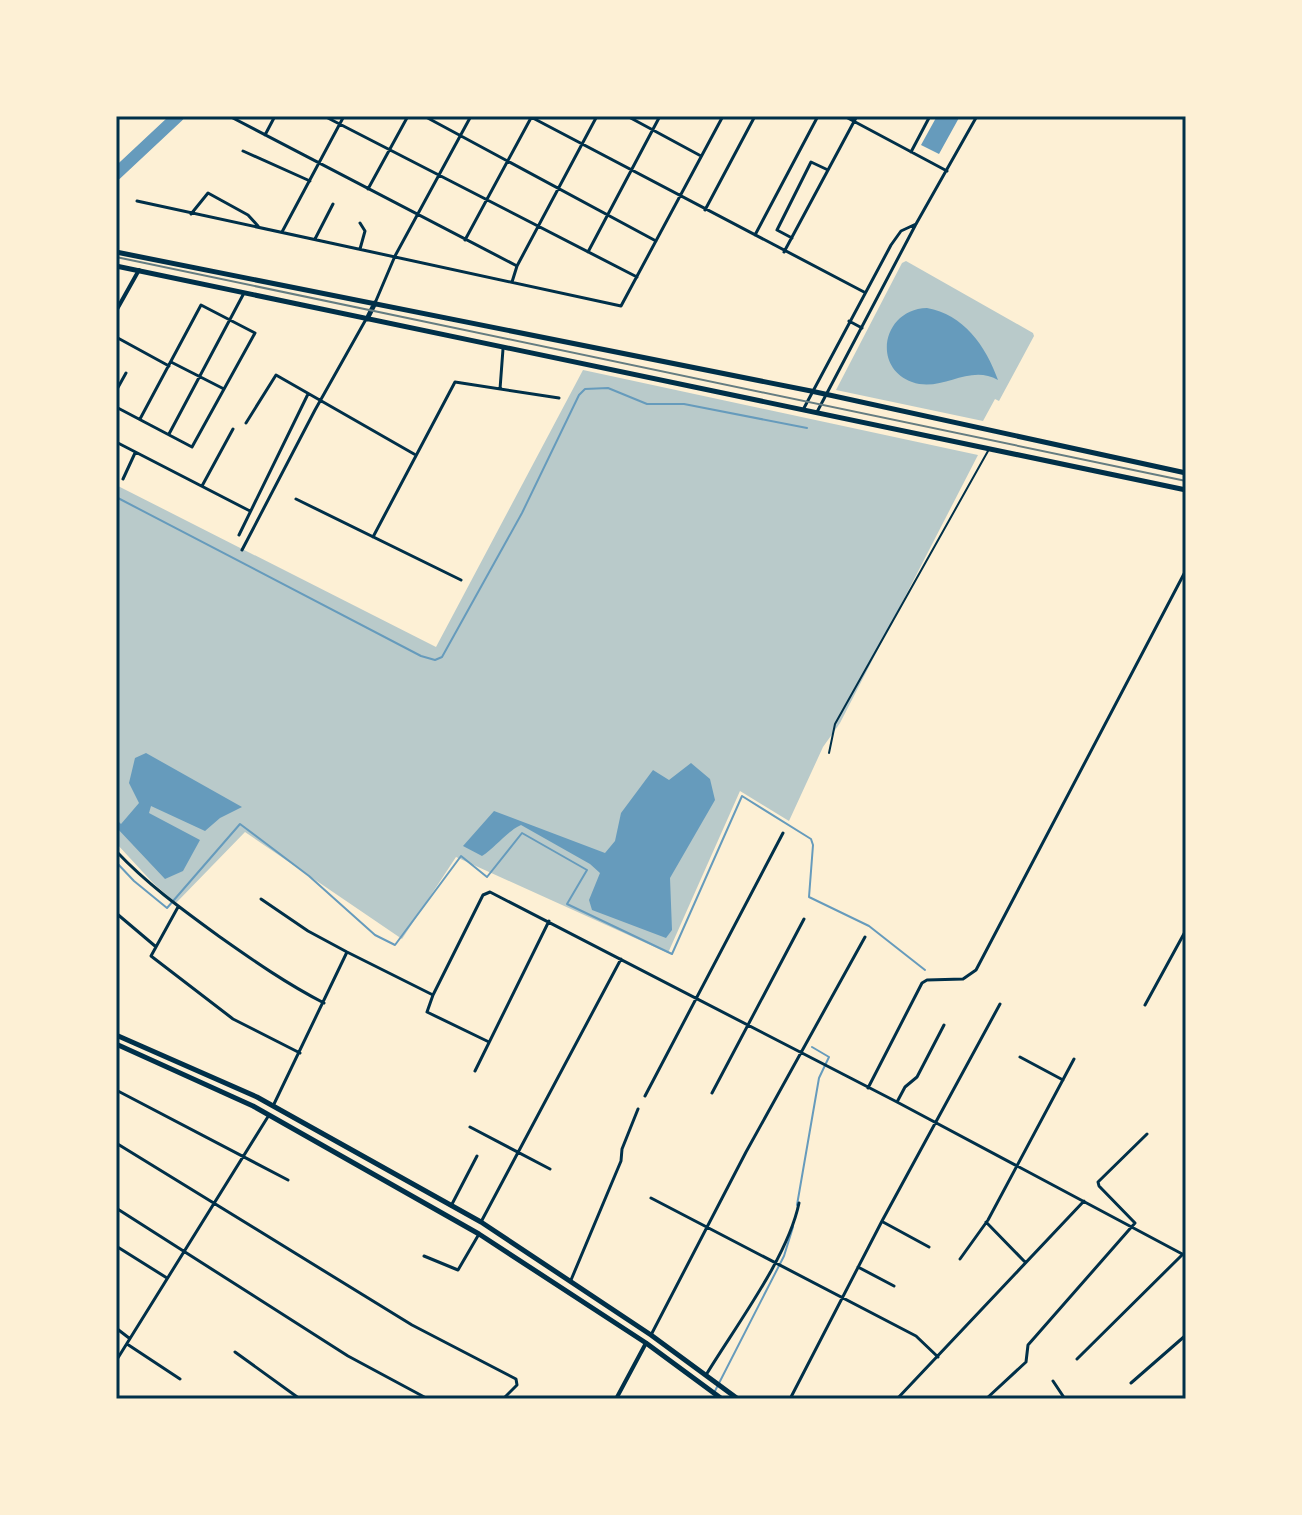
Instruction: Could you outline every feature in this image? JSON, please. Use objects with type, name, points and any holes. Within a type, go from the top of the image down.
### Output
[{"type":"main road","points":[[116,252],[811,391],[1186,473]]},
{"type":"main road","points":[[116,266],[1186,490]]},
{"type":"main road","points":[[367,319],[375,303]]},
{"type":"main road","points":[[116,1035],[273,1106],[481,1222],[651,1335],[738,1399]]},
{"type":"main road","points":[[116,1044],[269,1115],[479,1234],[646,1343],[721,1398]]},
{"type":"street","points":[[265,135],[275,116]]},
{"type":"street","points":[[324,116],[637,277]]},
{"type":"street","points":[[282,232],[344,116]]},
{"type":"street","points":[[368,189],[408,116]]},
{"type":"street","points":[[424,116],[657,242]]},
{"type":"street","points":[[375,303],[395,256],[471,116]]},
{"type":"street","points":[[465,240],[531,116],[864,292]]},
{"type":"street","points":[[512,282],[517,266],[597,116]]},
{"type":"street","points":[[627,116],[701,156]]},
{"type":"street","points":[[588,252],[660,116]]},
{"type":"street","points":[[137,201],[621,306],[722,116]]},
{"type":"street","points":[[705,210],[755,116]]},
{"type":"street","points":[[755,235],[818,116]]},
{"type":"street","points":[[844,116],[948,171]]},
{"type":"street","points":[[784,252],[857,116]]},
{"type":"street","points":[[911,152],[930,116]]},
{"type":"street","points":[[817,412],[977,116]]},
{"type":"street","points":[[231,117],[517,266]]},
{"type":"street","points":[[243,151],[310,181]]},
{"type":"street","points":[[792,238],[777,230],[811,162],[828,170]]},
{"type":"street","points":[[191,214],[208,193],[248,215],[258,226]]},
{"type":"street","points":[[315,239],[333,204]]},
{"type":"street","points":[[360,223],[365,231],[360,249]]},
{"type":"street","points":[[804,408],[864,292],[901,231],[916,224]]},
{"type":"street","points":[[116,311],[119,300],[139,270]]},
{"type":"street","points":[[169,434],[245,292]]},
{"type":"street","points":[[116,407],[192,447],[255,333],[201,305],[140,419]]},
{"type":"street","points":[[242,550],[367,319]]},
{"type":"street","points":[[849,321],[862,328]]},
{"type":"street","points":[[116,337],[224,389]]},
{"type":"street","points":[[500,389],[504,348]]},
{"type":"street","points":[[116,391],[126,373]]},
{"type":"street","points":[[246,423],[274,376],[415,455]]},
{"type":"street","points":[[373,537],[455,382],[559,398]]},
{"type":"street","points":[[239,535],[308,394]]},
{"type":"street","points":[[202,486],[233,429]]},
{"type":"street","points":[[116,442],[250,511]]},
{"type":"street","points":[[123,479],[136,452]]},
{"type":"street","points":[[296,499],[461,580]]},
{"type":"street","points":[[868,1088],[924,981],[963,979],[976,970],[1186,570]]},
{"type":"street","points":[[645,1096],[783,833]]},
{"type":"street","points":[[116,851],[140,876],[177,906],[285,983],[324,1003]]},
{"type":"street","points":[[489,1042],[427,1012],[486,892],[549,921],[1183,1254]]},
{"type":"street","points":[[261,899],[308,931],[433,995]]},
{"type":"street","points":[[177,906],[151,952],[153,958],[233,1019],[300,1053]]},
{"type":"street","points":[[116,913],[155,946]]},
{"type":"street","points":[[712,1093],[804,919]]},
{"type":"street","points":[[475,1071],[549,921]]},
{"type":"street","points":[[1145,1005],[1186,930]]},
{"type":"street","points":[[651,1335],[800,1052],[865,937]]},
{"type":"street","points":[[273,1106],[347,952]]},
{"type":"street","points":[[481,1222],[621,959]]},
{"type":"street","points":[[790,1399],[1000,1004]]},
{"type":"street","points":[[897,1102],[905,1087],[917,1077],[944,1025]]},
{"type":"street","points":[[1020,1057],[1063,1080]]},
{"type":"street","points":[[960,1259],[986,1222],[1074,1059]]},
{"type":"street","points":[[116,1090],[288,1180]]},
{"type":"street","points":[[571,1281],[621,1161],[622,1149],[638,1109]]},
{"type":"street","points":[[116,1361],[269,1115]]},
{"type":"street","points":[[470,1127],[550,1169]]},
{"type":"street","points":[[986,1399],[1026,1362],[1028,1345],[1135,1223],[1098,1182],[1147,1134]]},
{"type":"street","points":[[116,1143],[412,1325],[516,1379],[517,1385],[503,1399]]},
{"type":"street","points":[[451,1206],[477,1156]]},
{"type":"street","points":[[651,1198],[916,1336],[938,1357]]},
{"type":"street","points":[[897,1399],[1084,1201]]},
{"type":"street","points":[[706,1376],[776,1263],[794,1228],[799,1203]]},
{"type":"street","points":[[116,1208],[348,1356],[428,1399]]},
{"type":"street","points":[[882,1221],[929,1247]]},
{"type":"street","points":[[986,1222],[1025,1263]]},
{"type":"street","points":[[424,1256],[458,1270],[479,1234]]},
{"type":"street","points":[[1077,1359],[1183,1254],[1186,1245]]},
{"type":"street","points":[[116,1246],[167,1278]]},
{"type":"street","points":[[858,1267],[894,1286]]},
{"type":"street","points":[[116,1328],[130,1338]]},
{"type":"street","points":[[1131,1383],[1186,1335]]},
{"type":"street","points":[[616,1399],[646,1343]]},
{"type":"street","points":[[127,1344],[180,1379]]},
{"type":"street","points":[[235,1352],[300,1399]]},
{"type":"street","points":[[1053,1381],[1065,1399]]},
{"type":"lane","points":[[829,753],[835,724],[989,449]]},
{"type":"shaded area","points":[[906,261],[1033,333],[999,401],[995,399],[983,421],[836,390],[902,263]]},
{"type":"shaded area","points":[[583,370],[978,455],[840,723],[823,747],[789,821],[740,791],[668,953],[456,857],[402,939],[245,832],[176,903],[116,843],[116,485],[436,647]]},
{"type":"water","points":[[937,116],[960,116],[939,154],[921,145]]},
{"type":"water","points":[[927,308],[952,317],[972,334],[987,355],[998,380],[977,375],[923,384],[899,375],[887,352],[892,328],[900,318],[912,311]]},
{"type":"water","points":[[146,753],[242,807],[220,818],[205,831],[151,806],[149,813],[200,840],[183,871],[165,879],[116,827],[116,819],[121,824],[139,803],[129,783],[135,758]]},
{"type":"water","points":[[691,763],[710,779],[715,800],[670,878],[672,930],[666,938],[592,910],[589,900],[600,873],[590,864],[521,825],[482,856],[463,846],[494,811],[605,853],[615,841],[621,813],[653,770],[669,780]]},
{"type":"waterway","points":[[116,174],[178,116]]},
{"type":"waterway","points":[[116,497],[421,656],[435,660],[442,657],[522,513],[579,395],[585,389],[608,388],[647,404],[684,404],[807,428]]},
{"type":"waterway","points":[[116,862],[167,908],[240,824],[309,876],[375,935],[395,945],[461,856],[487,877],[522,833],[587,870],[567,904],[672,954],[742,796],[811,839],[809,897],[869,926],[925,970]]},
{"type":"waterway","points":[[797,1205],[819,1078],[829,1057],[812,1047]]},
{"type":"waterway","points":[[715,1391],[784,1256],[793,1227]]},
{"type":"railway","points":[[116,257],[1186,481]]}]
